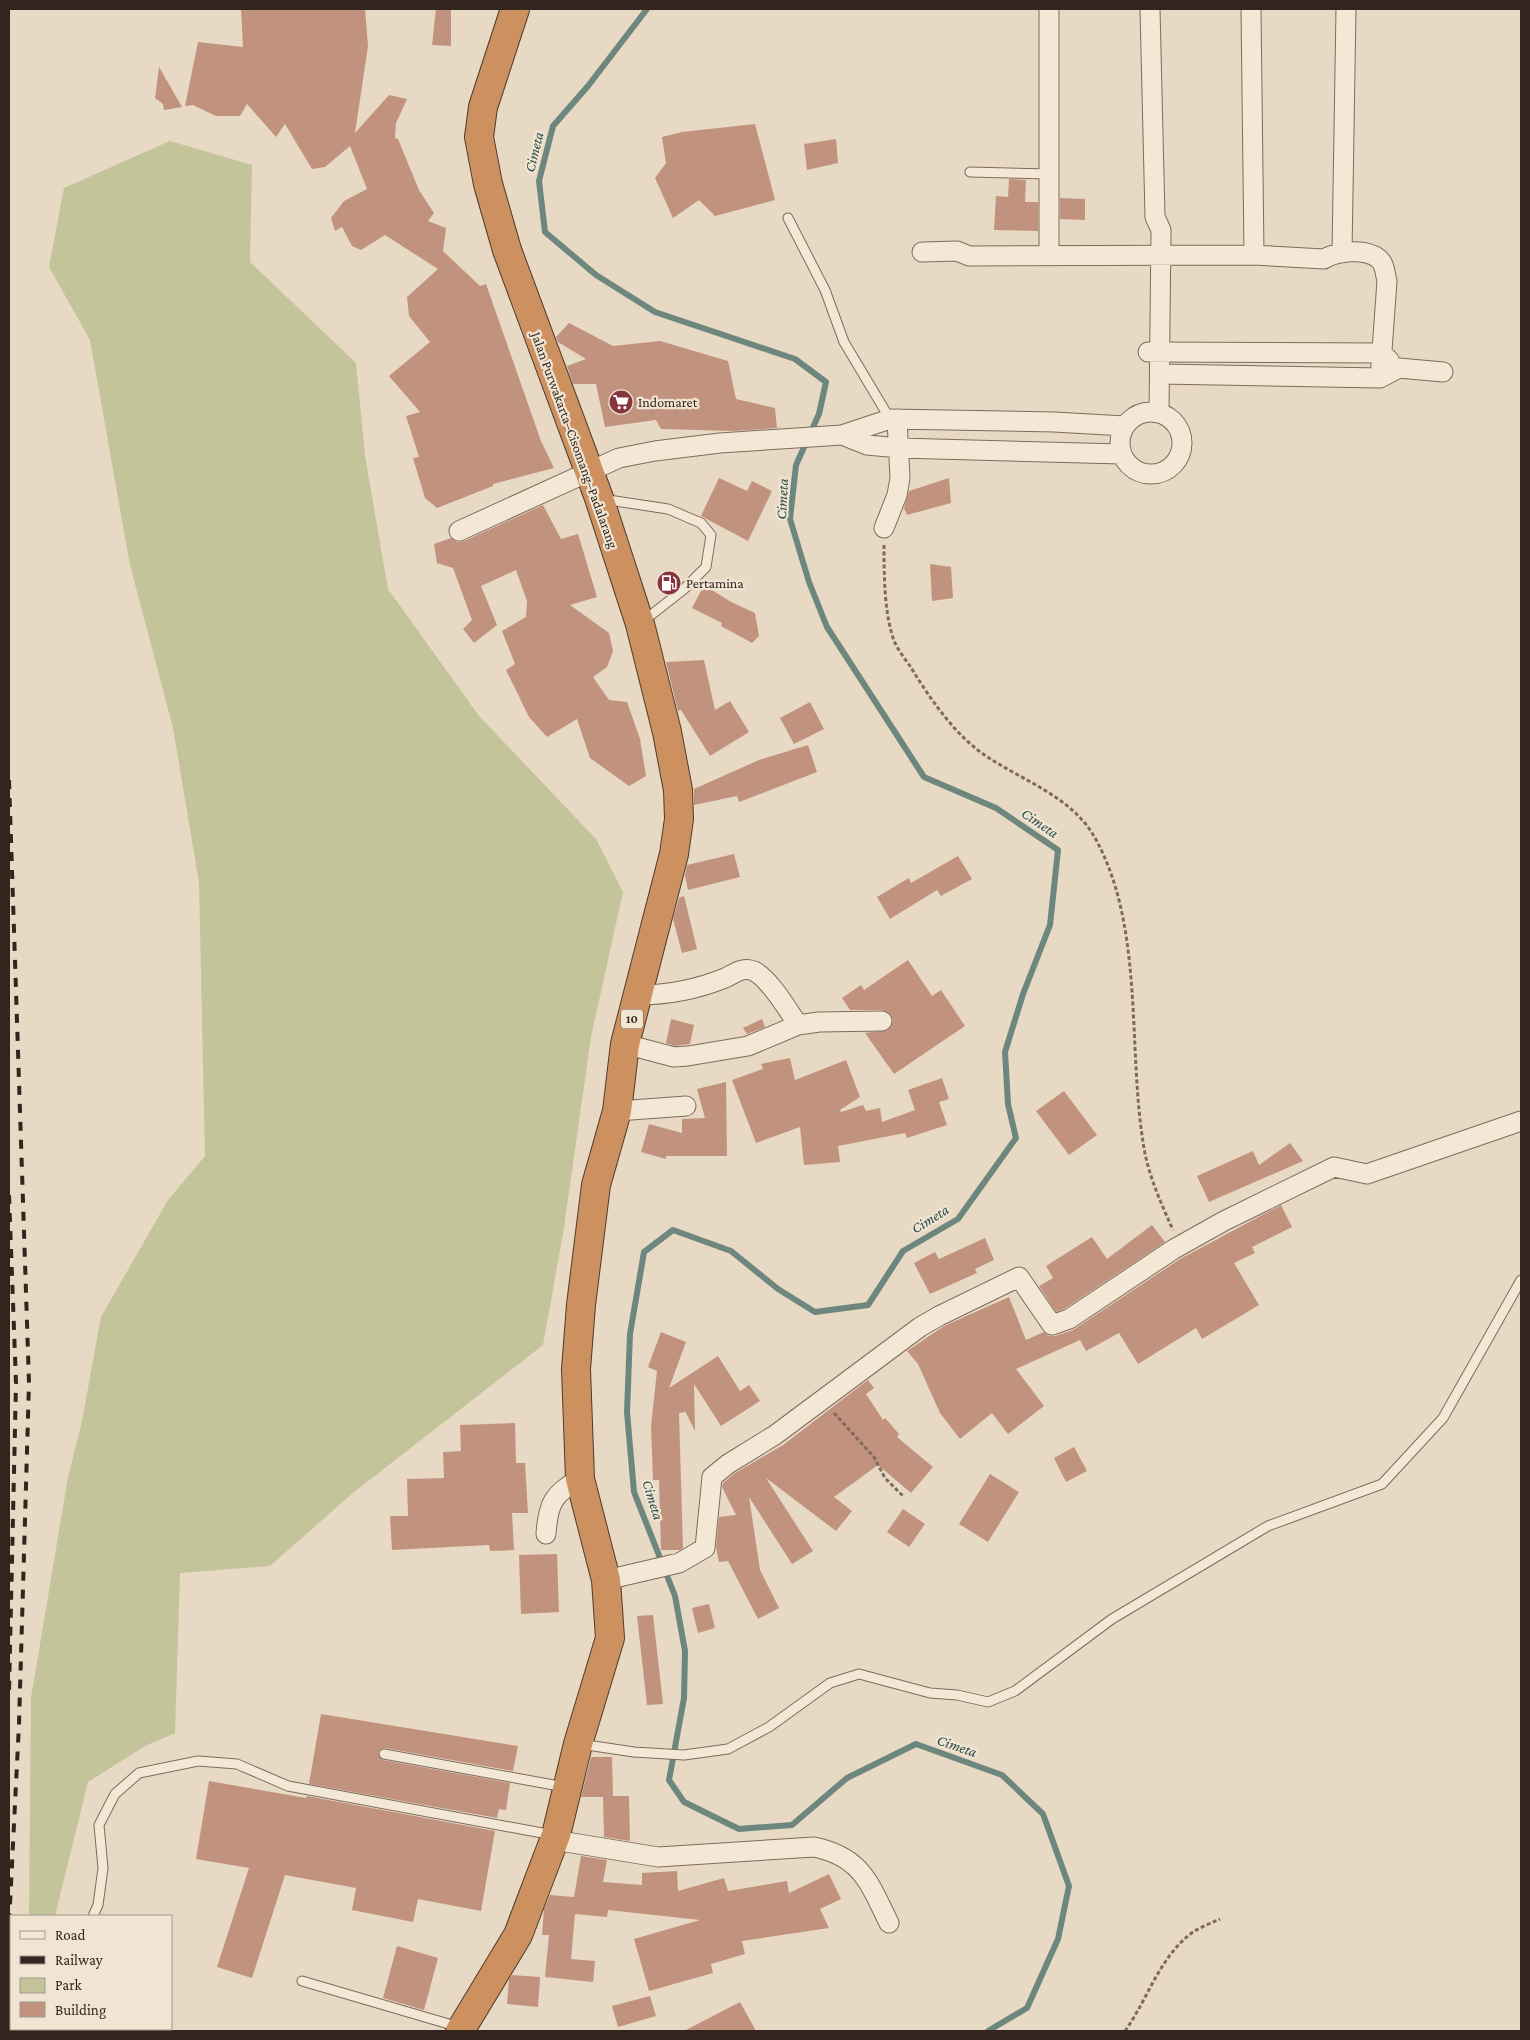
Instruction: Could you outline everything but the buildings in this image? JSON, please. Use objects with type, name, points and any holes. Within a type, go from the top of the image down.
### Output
[{"type":"highway","name":"Jalan Purwakarta–Cisomang–Padalarang","points":[[461,2030],[518,1935],[555,1838],[578,1744],[610,1638],[606,1580],[580,1479],[576,1369],[581,1305],[596,1186],[617,1111],[625,1044],[674,854],[679,819],[678,790],[667,732],[640,624],[600,498],[588,472],[508,250],[488,184],[479,137],[483,106],[515,9]]},
{"type":"street","points":[[1049,9],[1051,174],[1049,248]]},
{"type":"street","points":[[1150,9],[1155,217],[1161,230],[1155,249],[1154,413]]},
{"type":"street","points":[[1251,9],[1254,249]]},
{"type":"street","points":[[1338,253],[1346,9]]},
{"type":"street","points":[[922,252],[957,251],[969,256],[1049,248],[1254,249],[1324,259],[1338,253],[1370,254],[1379,259],[1384,266],[1387,281],[1380,378]]},
{"type":"street","points":[[1154,352],[1381,353],[1399,368]]},
{"type":"street","points":[[1154,352],[1160,374],[1154,413]]},
{"type":"street","points":[[1160,374],[1380,378],[1399,368],[1443,372]]},
{"type":"street","points":[[1154,413],[1175,423],[1182,441],[1178,459],[1172,467],[1164,472],[1144,474],[1127,463],[1122,454],[1121,435],[1125,426],[1140,414],[1154,413]]},
{"type":"street","points":[[459,531],[619,458],[655,451],[786,437],[842,434],[894,419],[1054,422],[1125,426]]},
{"type":"street","points":[[884,528],[899,488],[899,448],[894,419]]},
{"type":"street","points":[[842,434],[867,445],[899,448],[1122,454]]},
{"type":"street","points":[[638,995],[663,995],[713,982],[736,972],[750,970],[759,975],[798,1025]]},
{"type":"street","points":[[625,1044],[674,1057],[688,1056],[748,1046],[798,1025],[819,1022],[882,1021]]},
{"type":"street","points":[[617,1111],[686,1106]]},
{"type":"street","points":[[606,1580],[679,1564],[705,1548],[712,1477],[728,1464],[775,1435],[939,1316],[1019,1277],[1052,1325],[1069,1319],[1180,1246],[1224,1221],[1334,1167],[1367,1174],[1521,1120]]},
{"type":"street","points":[[546,1534],[548,1510],[553,1499],[567,1485],[580,1479]]},
{"type":"street","points":[[555,1838],[658,1857],[814,1848],[835,1852],[850,1860],[861,1872],[871,1886],[889,1923]]},
{"type":"lane","points":[[970,172],[1051,174]]},
{"type":"lane","points":[[788,218],[826,290],[844,342],[894,419]]},
{"type":"lane","points":[[600,498],[668,509],[702,523],[711,535],[706,567],[683,590],[640,624]]},
{"type":"lane","points":[[578,1744],[634,1752],[684,1755],[728,1749],[768,1727],[830,1683],[859,1674],[930,1693],[957,1695],[988,1702],[1015,1691],[1112,1619],[1268,1526],[1382,1484],[1442,1418],[1521,1280]]},
{"type":"lane","points":[[384,1754],[568,1788]]},
{"type":"lane","points":[[93,1915],[98,1905],[103,1868],[99,1825],[115,1794],[138,1773],[198,1761],[237,1764],[288,1786],[555,1838]]},
{"type":"lane","points":[[302,1981],[461,2030]]},
{"type":"path","points":[[884,528],[884,588],[895,642],[931,701],[967,739],[988,757],[1046,790],[1074,812],[1094,835],[1107,861],[1120,909],[1130,963],[1137,1092],[1144,1149],[1154,1188],[1180,1246]]},
{"type":"path","points":[[824,1398],[846,1428],[874,1457],[885,1478],[903,1496]]},
{"type":"path","points":[[1125,2031],[1152,1982],[1171,1953],[1193,1932],[1220,1919]]},
{"type":"green space","points":[[170,141],[252,165],[250,262],[356,363],[365,456],[388,589],[479,716],[596,839],[623,892],[591,1037],[563,1234],[543,1345],[354,1492],[270,1566],[180,1573],[175,1733],[145,1746],[88,1782],[55,1915],[29,1915],[31,1698],[68,1477],[82,1421],[101,1317],[168,1200],[205,1156],[199,883],[173,728],[130,565],[90,340],[49,267],[64,188]]},
{"type":"waterway","name":"Cimeta","points":[[647,9],[588,86],[553,126],[539,181],[545,232],[596,275],[655,312],[795,359],[826,382],[819,414],[796,465],[790,519],[809,582],[827,627],[924,777],[996,808],[1058,850],[1050,925],[1023,994],[1005,1052],[1008,1104],[1016,1138],[958,1219],[903,1251],[868,1305],[815,1312],[778,1289],[731,1251],[673,1230],[644,1252],[630,1334],[627,1412],[634,1492],[675,1596],[685,1651],[684,1698],[669,1780],[684,1802],[739,1829],[792,1825],[847,1778],[916,1744],[1002,1775],[1043,1814],[1069,1886],[1058,1939],[1027,2008],[988,2031]]},
{"type":"railway","points":[[9,780],[29,1383],[19,1724],[9,1924]]},
{"type":"railway","points":[[9,1195],[16,1383],[9,1693]]},
{"type":"place","name":"Indomaret","points":[[621,402]]},
{"type":"place","name":"Pertamina","points":[[669,583]]}]
